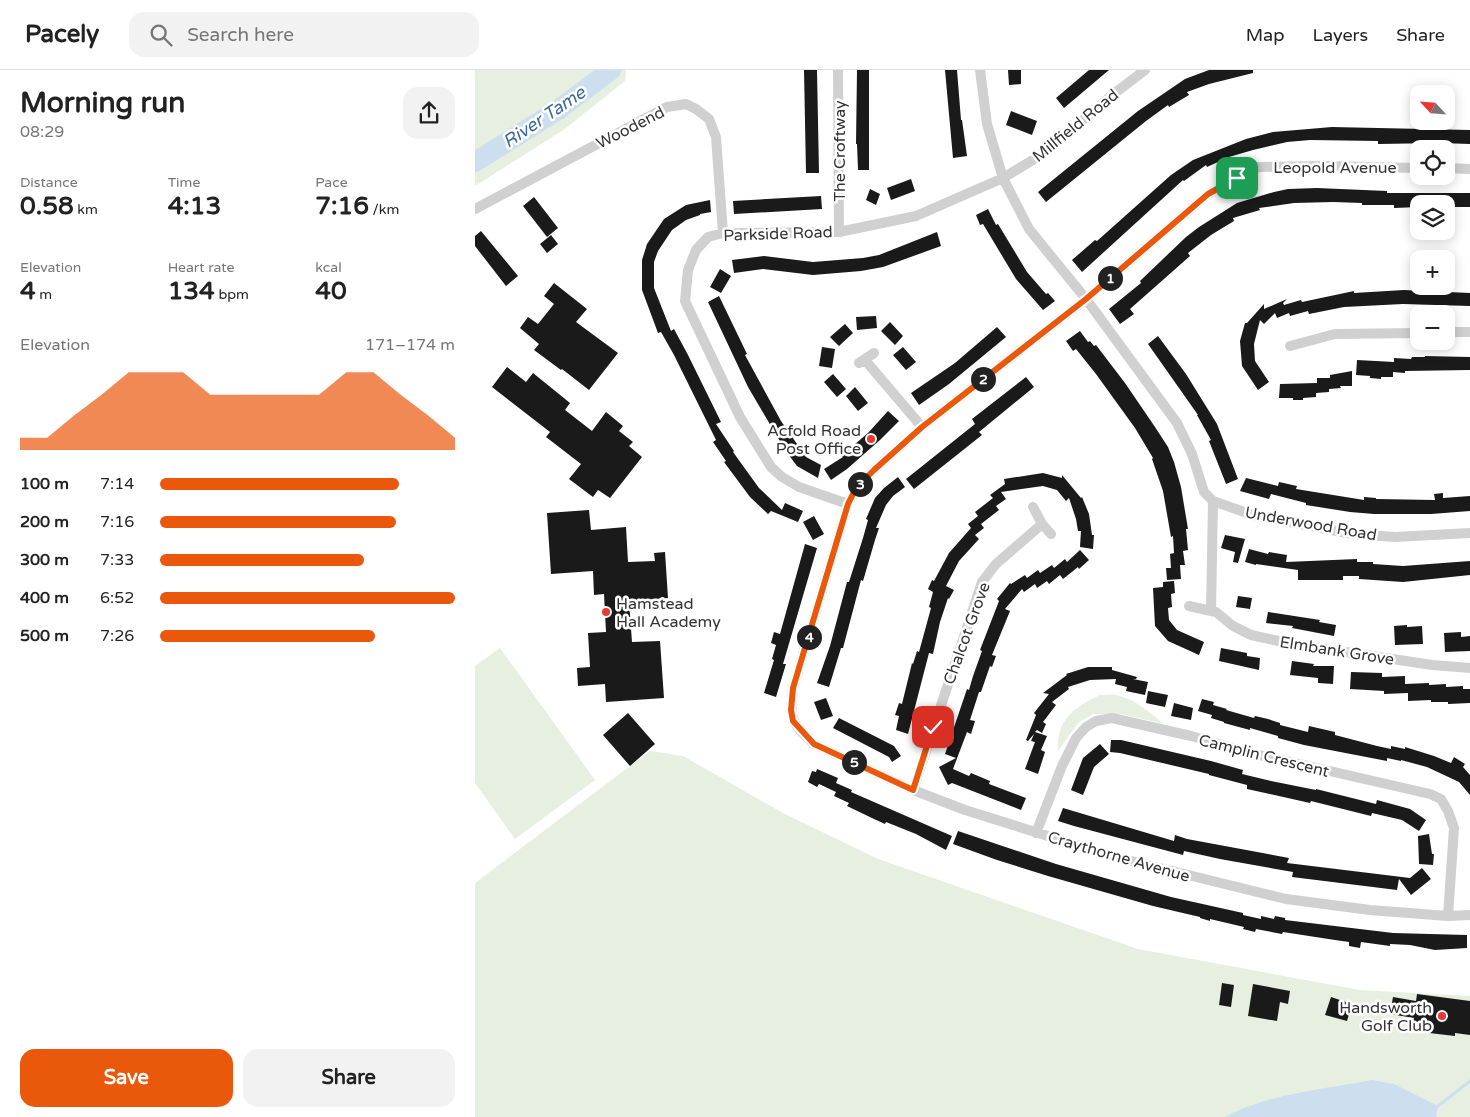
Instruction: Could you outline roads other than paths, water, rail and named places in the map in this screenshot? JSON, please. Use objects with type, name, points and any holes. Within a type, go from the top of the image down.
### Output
[{"type":"street","name":"The Croftway","points":[[838,70],[839,232]]},
{"type":"street","points":[[980,70],[987,124],[1003,178],[1029,229],[1086,299],[1177,423],[1192,454],[1205,492],[1213,501],[1211,611]]},
{"type":"street","name":"Millfield Road","points":[[1003,178],[1046,152],[1111,96],[1145,70]]},
{"type":"street","name":"Woodend","points":[[475,209],[667,108],[686,104],[697,108],[709,119],[716,137],[723,233]]},
{"type":"street","name":"Leopold Avenue","points":[[793,721],[791,710],[793,688],[848,504],[856,488],[874,470],[922,427],[1086,299],[1208,194],[1259,167],[1410,168]]},
{"type":"street","points":[[1455,168],[1470,168]]},
{"type":"street","name":"Parkside Road","points":[[848,504],[799,487],[782,477],[771,467],[740,417],[685,301],[688,270],[696,250],[708,237],[723,233],[839,232],[916,216],[1003,178]]},
{"type":"street","points":[[1455,332],[1470,332]]},
{"type":"street","points":[[1290,346],[1335,334],[1410,333]]},
{"type":"street","points":[[866,359],[922,427]]},
{"type":"street","name":"Underwood Road","points":[[1213,501],[1253,515],[1352,534],[1395,537],[1470,533]]},
{"type":"street","points":[[1033,506],[1042,524],[1051,534]]},
{"type":"street","name":"Chalcot Grove","points":[[913,790],[982,582],[996,564],[1042,524]]},
{"type":"street","name":"Elmbank Grove","points":[[1189,606],[1216,612],[1233,626],[1251,635],[1287,643],[1432,665],[1470,668]]},
{"type":"street","name":"Camplin Crescent","points":[[1036,833],[1062,766],[1076,738],[1086,727],[1096,721],[1112,718],[1191,736],[1251,753],[1430,794],[1441,799],[1449,810],[1454,828],[1448,916]]},
{"type":"street","name":"Craythorne Avenue","points":[[793,721],[814,744],[913,790],[965,810],[1115,858],[1286,899],[1370,910],[1448,916],[1470,915]]},
{"type":"water","points":[[1372,1080],[1394,1084],[1438,1106],[1436,1117],[1225,1117],[1241,1109],[1278,1098]]},
{"type":"waterway","name":"River Tame","points":[[475,162],[558,110],[611,70]]},
{"type":"waterway","points":[[1434,1107],[1438,1106],[1470,1081]]},
{"type":"place","name":"Acfold Road Post Office","points":[[871,439]]},
{"type":"place","name":"Hamstead Hall Academy","points":[[606,612]]},
{"type":"place","name":"Handsworth Golf Club","points":[[1442,1016]]}]
